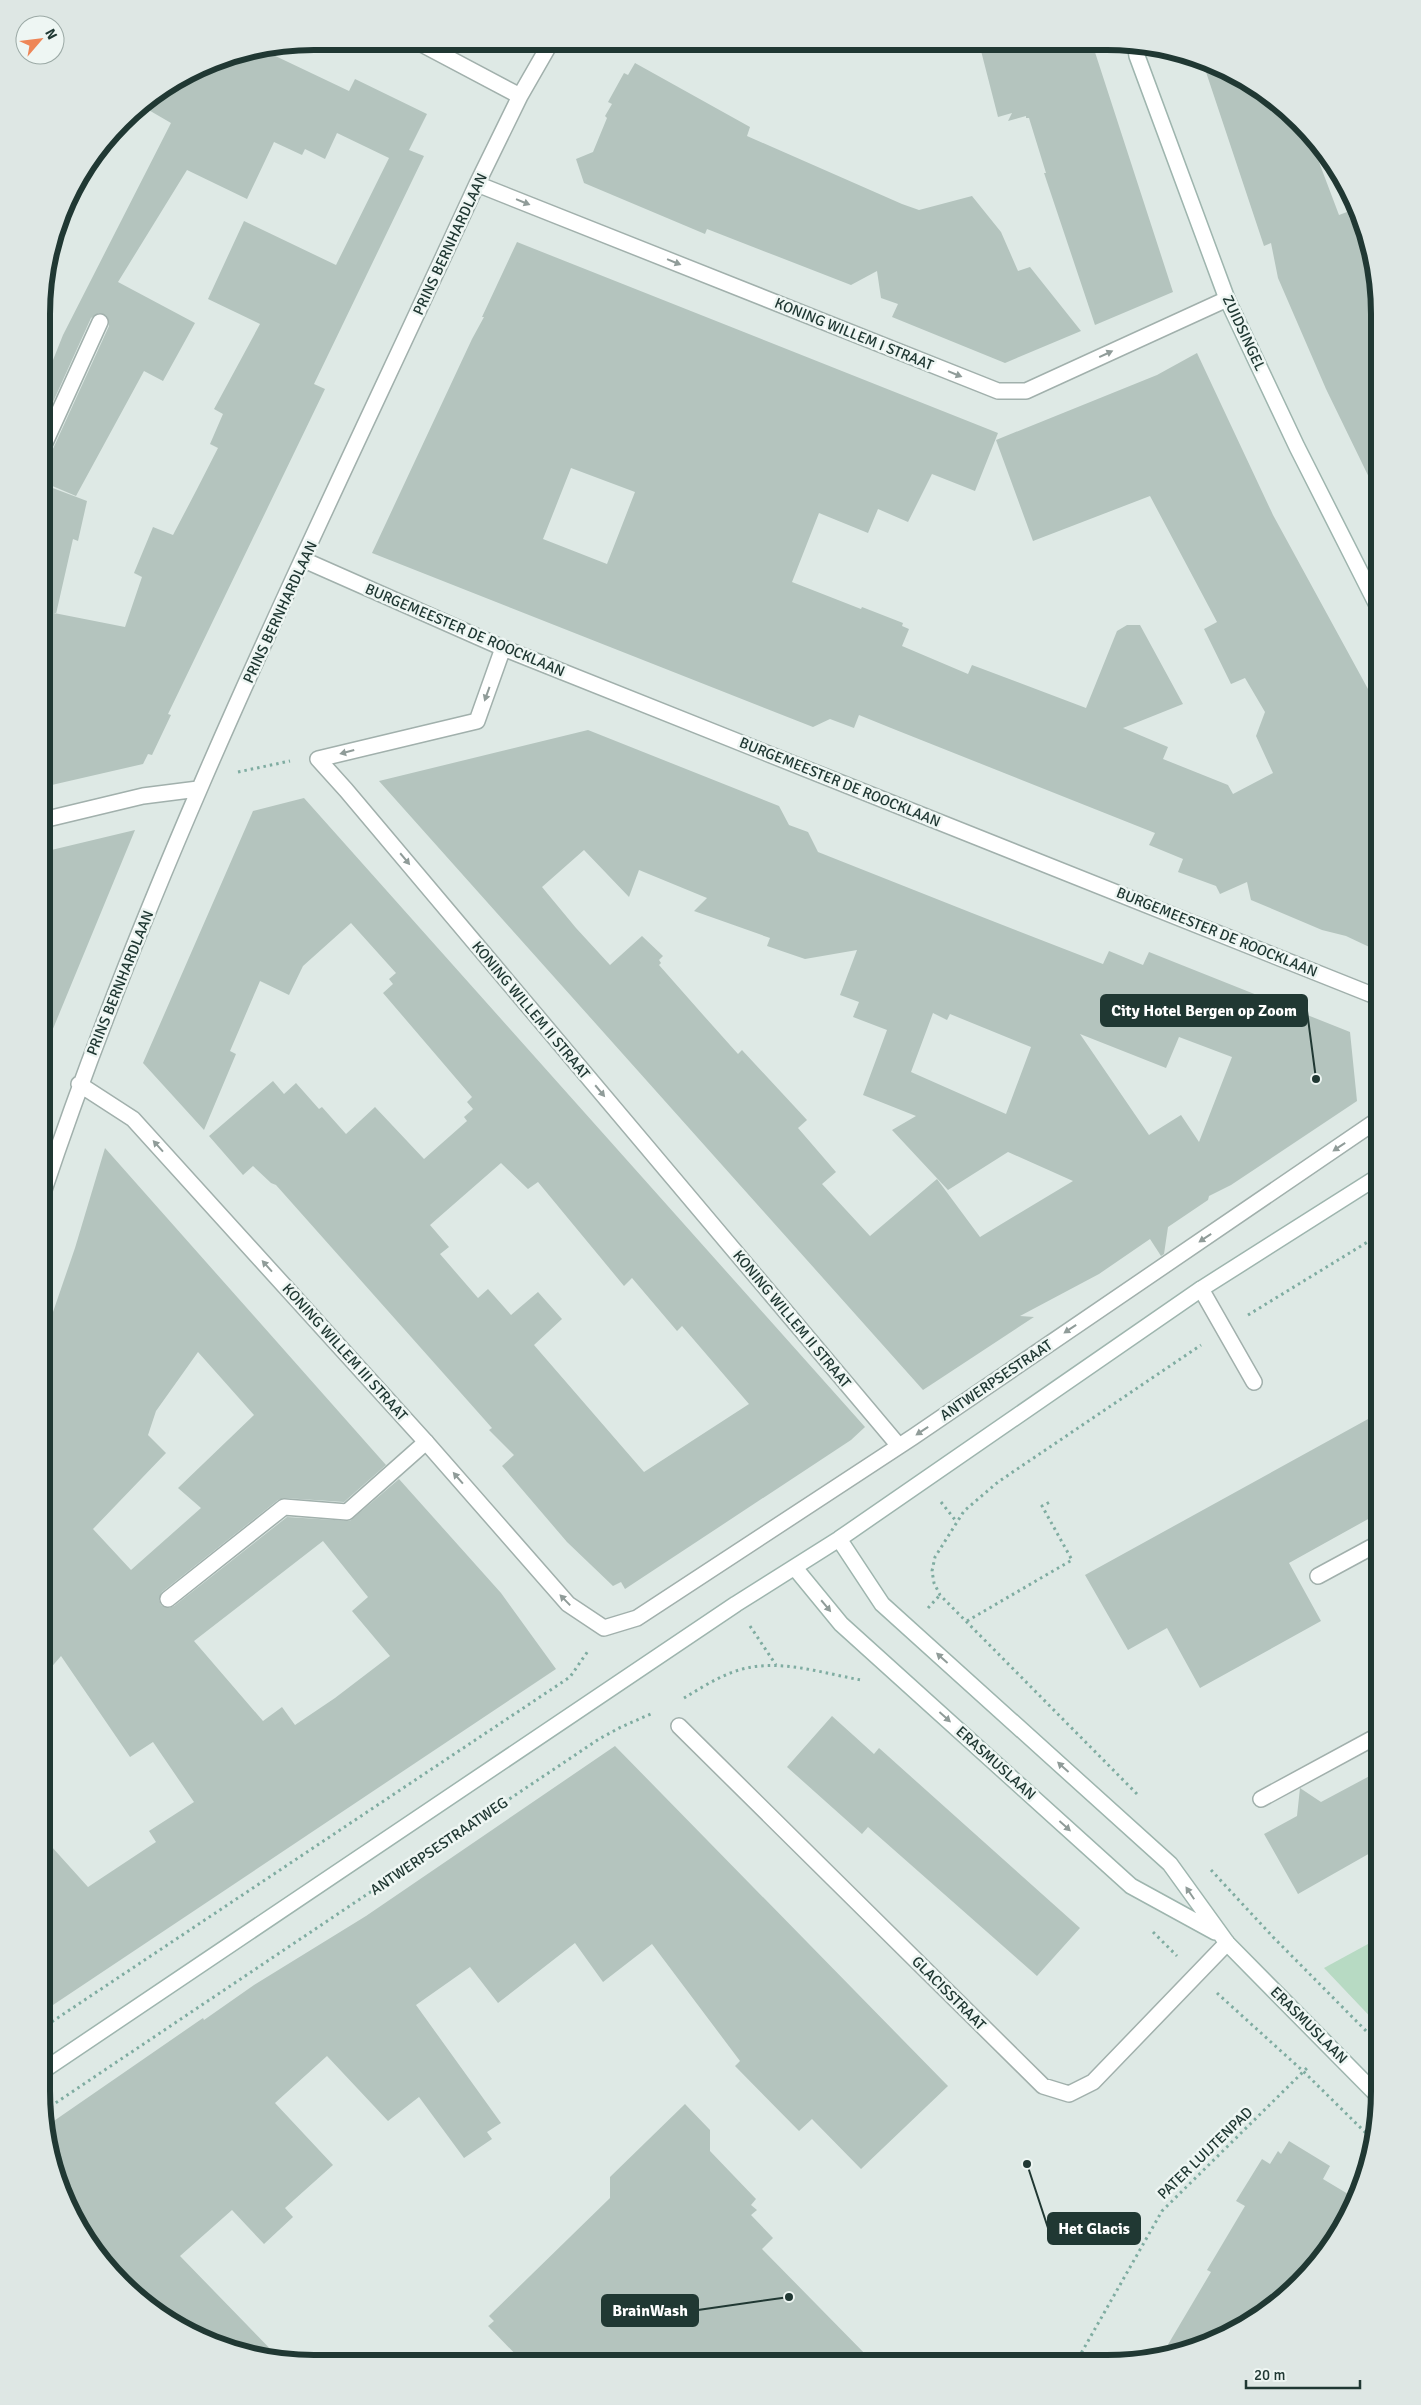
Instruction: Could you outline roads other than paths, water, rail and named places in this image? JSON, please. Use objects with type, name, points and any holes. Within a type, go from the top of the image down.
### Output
[{"type":"street","points":[[433,50],[520,96]]},
{"type":"street","name":"PRINS BERNHARDLAAN","points":[[50,1172],[79,1084],[198,789],[477,184],[520,96],[547,50]]},
{"type":"street","name":"ZUIDSINGEL","points":[[1137,52],[1227,299],[1301,456],[1371,593]]},
{"type":"street","name":"KONING WILLEM I STRAAT","points":[[477,184],[998,391],[1026,391],[1227,299]]},
{"type":"street","points":[[50,432],[100,322]]},
{"type":"street","name":"BURGEMEESTER DE ROOCKLAAN","points":[[304,560],[504,648],[1371,994]]},
{"type":"street","name":"KONING WILLEM II STRAAT","points":[[504,648],[477,721],[318,759],[899,1446]]},
{"type":"street","points":[[50,818],[144,796],[198,789]]},
{"type":"street","name":"KONING WILLEM III STRAAT","points":[[79,1084],[133,1119],[426,1442],[568,1604],[604,1628]]},
{"type":"street","name":"ANTWERPSESTRAAT","points":[[604,1628],[637,1618],[899,1446],[1371,1125]]},
{"type":"street","points":[[50,2066],[736,1604],[839,1539],[1201,1289],[1371,1182]]},
{"type":"street","points":[[1201,1289],[1254,1382]]},
{"type":"street","points":[[168,1600],[284,1507],[347,1512],[426,1442]]},
{"type":"street","name":"ERASMUSLAAN","points":[[839,1539],[882,1604],[1170,1864],[1222,1938],[1371,2088]]},
{"type":"street","points":[[1318,1576],[1371,1547]]},
{"type":"street","name":"ERASMUSLAAN","points":[[795,1568],[841,1624],[1131,1886],[1222,1938]]},
{"type":"street","name":"GLACISSTRAAT","points":[[679,1726],[1043,2086],[1069,2094],[1093,2082],[1222,1938]]},
{"type":"street","points":[[1261,1799],[1371,1739]]},
{"type":"place","name":"City Hotel Bergen op Zoom","points":[[1316,1079]]},
{"type":"place","name":"Het Glacis","points":[[1027,2164]]},
{"type":"place","name":"BrainWash","points":[[789,2297]]}]
